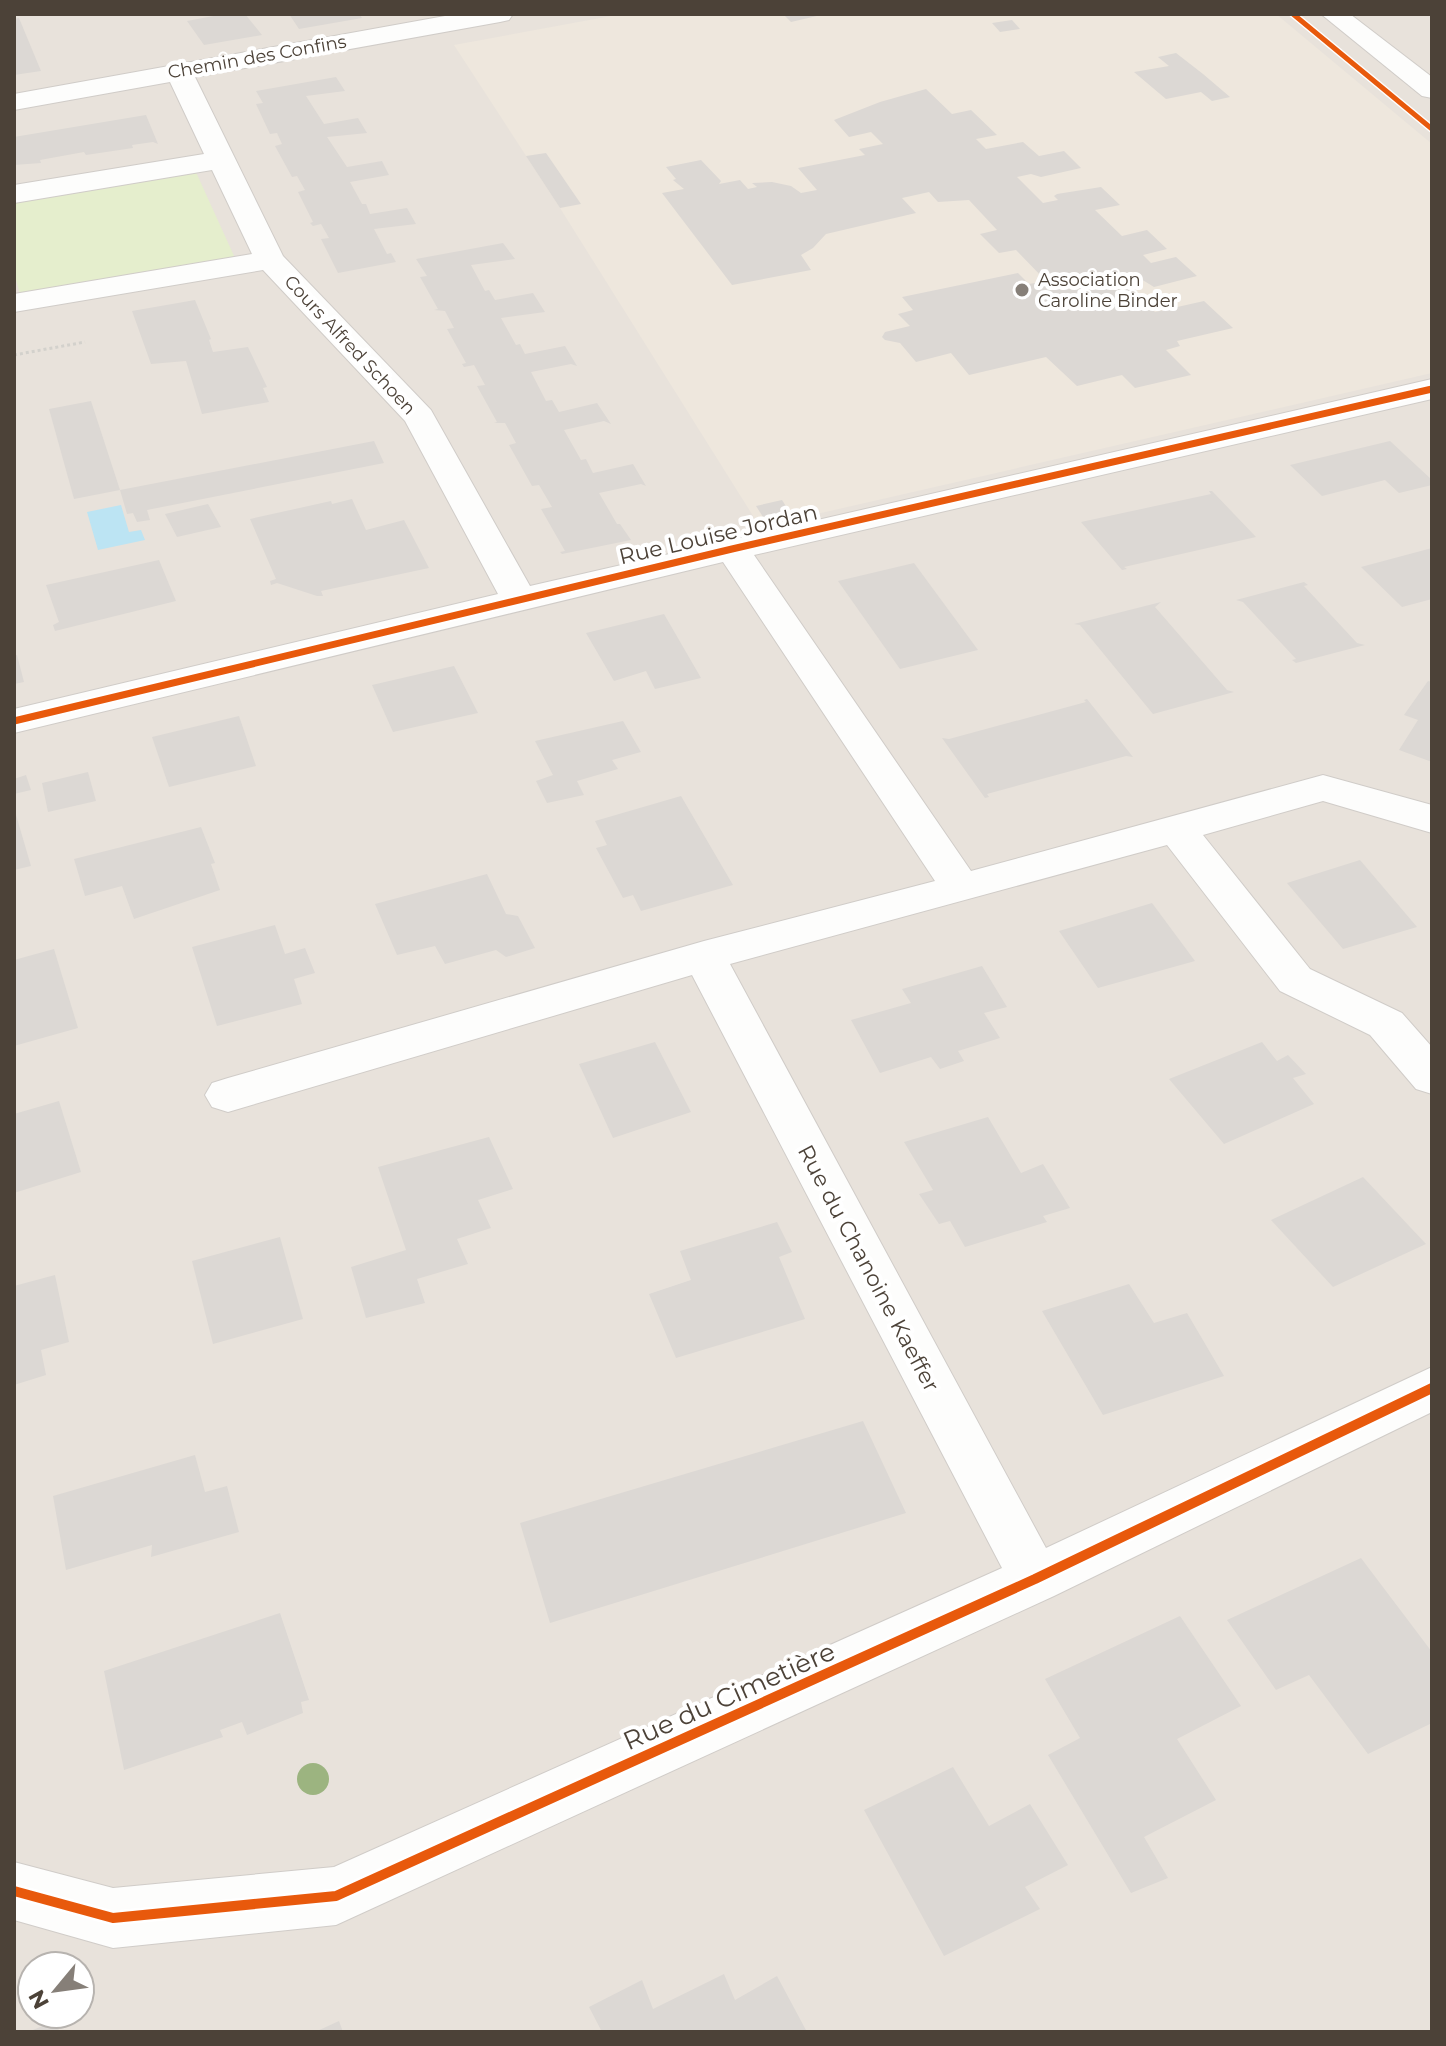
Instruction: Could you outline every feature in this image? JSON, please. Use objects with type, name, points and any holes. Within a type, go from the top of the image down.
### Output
[{"type":"street","name":"Chemin des Confins","points":[[14,102],[500,14]]},
{"type":"street","points":[[1334,14],[1432,90]]},
{"type":"street","points":[[1400,64],[1432,59]]},
{"type":"street","name":"Cours Alfred Schoen","points":[[178,71],[270,260],[419,417],[520,600]]},
{"type":"street","points":[[14,194],[222,160]]},
{"type":"street","name":"Cours Alfred Schoen","points":[[14,303],[270,260]]},
{"type":"street","name":"Rue Louise Jordan","points":[[14,721],[732,549],[1432,389]]},
{"type":"street","points":[[732,549],[961,888]]},
{"type":"street","points":[[228,1095],[704,956],[1323,788],[1432,819]]},
{"type":"street","points":[[1177,830],[1295,980],[1386,1024],[1432,1077]]},
{"type":"street","name":"Rue du Chanoine Kaeffer","points":[[704,956],[1035,1579]]},
{"type":"street","name":"Rue du Cimetière","points":[[14,1891],[113,1918],[336,1896],[1035,1579],[1432,1388]]},
{"type":"path","points":[[14,355],[85,342]]},
{"type":"shaded area","points":[[14,14],[1432,14],[1432,2032],[14,2032]]},
{"type":"shaded area","name":"Association Caroline Binder","points":[[622,14],[1276,14],[1432,144],[1432,373],[760,527],[454,45]]},
{"type":"green space","points":[[195,170],[235,258],[20,294],[14,273],[14,199]]},
{"type":"water","points":[[121,505],[129,532],[141,530],[145,540],[98,550],[87,512]]},
{"type":"building","points":[[224,14],[245,14],[262,35],[204,45],[187,21]]},
{"type":"building","points":[[289,14],[359,14],[362,18],[299,29]]},
{"type":"building","points":[[783,14],[821,14],[821,15],[791,22]]},
{"type":"building","points":[[19,18],[41,71],[14,75],[14,19]]},
{"type":"building","points":[[1012,20],[1020,29],[1000,32],[992,23]]},
{"type":"building","points":[[1176,53],[1230,97],[1212,101],[1201,92],[1166,99],[1134,72],[1169,66],[1158,57]]},
{"type":"building","points":[[336,77],[345,91],[306,96],[324,124],[358,118],[367,133],[327,137],[347,167],[382,161],[389,175],[350,182],[370,214],[407,208],[416,224],[374,229],[387,254],[391,253],[396,262],[338,273],[321,239],[329,238],[321,224],[313,226],[310,223],[313,222],[298,192],[305,190],[297,176],[292,177],[275,146],[282,144],[277,133],[270,134],[256,104],[263,103],[256,91]]},
{"type":"building","points":[[926,89],[952,114],[971,110],[997,135],[976,139],[986,149],[1023,142],[1039,156],[1064,151],[1081,168],[1041,177],[1031,174],[1017,177],[1043,203],[1058,200],[1054,196],[1057,194],[1101,187],[1120,205],[1095,210],[1122,236],[1147,230],[1167,249],[1143,255],[1151,263],[1176,257],[1197,276],[1154,287],[1136,276],[1121,279],[1155,312],[1204,301],[1233,328],[1177,341],[1180,346],[1166,350],[1191,375],[1135,388],[1122,375],[1077,386],[1046,357],[969,375],[951,353],[916,362],[900,343],[885,340],[882,337],[885,332],[910,326],[898,314],[913,310],[902,297],[1018,273],[1029,284],[1046,281],[1016,250],[999,253],[980,234],[997,230],[969,200],[938,202],[929,192],[902,198],[916,213],[826,234],[801,255],[811,270],[732,285],[662,193],[684,189],[673,180],[676,179],[666,167],[701,160],[721,181],[719,184],[740,180],[748,189],[757,187],[752,183],[772,182],[791,186],[801,193],[817,190],[798,168],[865,155],[859,149],[883,144],[871,132],[849,137],[834,120]]},
{"type":"building","points":[[146,115],[158,144],[132,145],[133,148],[86,155],[84,152],[40,160],[41,163],[14,165],[14,137]]},
{"type":"building","points":[[546,153],[581,204],[560,208],[526,156]]},
{"type":"building","points":[[503,243],[515,259],[471,265],[485,291],[489,290],[495,300],[533,293],[545,312],[501,318],[516,345],[520,344],[525,354],[565,346],[577,366],[571,364],[531,372],[546,401],[552,400],[559,412],[597,403],[611,424],[604,421],[564,430],[581,460],[586,459],[593,473],[633,464],[646,486],[641,484],[599,493],[617,524],[631,540],[560,552],[565,551],[541,509],[552,507],[539,485],[532,486],[509,445],[516,443],[505,423],[494,423],[497,422],[477,386],[485,385],[474,365],[464,367],[462,364],[466,363],[447,329],[454,328],[445,311],[434,310],[438,309],[420,277],[427,276],[416,259]]},
{"type":"building","points":[[195,300],[213,352],[248,347],[267,387],[263,388],[269,402],[202,414],[186,361],[151,364],[132,311]]},
{"type":"building","points":[[91,401],[120,490],[74,499],[49,409]]},
{"type":"building","points":[[374,441],[384,463],[147,510],[150,520],[137,522],[133,513],[127,514],[120,490]]},
{"type":"building","points":[[1390,441],[1432,480],[1432,485],[1399,493],[1385,480],[1322,496],[1290,465]]},
{"type":"building","points":[[1209,491],[1256,537],[1124,567],[1127,569],[1122,570],[1081,522],[1211,494]]},
{"type":"building","points":[[352,499],[366,530],[404,520],[429,568],[321,591],[323,596],[277,583],[271,585],[270,581],[276,579],[250,519]]},
{"type":"building","points":[[782,500],[791,514],[765,520],[756,506]]},
{"type":"building","points":[[208,504],[221,527],[177,537],[165,514]]},
{"type":"building","points":[[1432,548],[1432,599],[1402,607],[1361,567]]},
{"type":"building","points":[[159,560],[176,601],[55,631],[53,625],[59,622],[46,585]]},
{"type":"building","points":[[914,563],[978,650],[900,669],[838,581]]},
{"type":"building","points":[[1304,582],[1308,585],[1304,586],[1357,643],[1365,645],[1296,663],[1292,660],[1296,659],[1243,602],[1236,600]]},
{"type":"building","points":[[1161,602],[1155,607],[1227,690],[1234,692],[1153,714],[1080,625],[1074,624]]},
{"type":"building","points":[[664,614],[701,678],[655,689],[646,671],[614,681],[586,633]]},
{"type":"building","points":[[17,655],[24,682],[14,684],[14,656]]},
{"type":"building","points":[[454,666],[478,713],[393,732],[372,685]]},
{"type":"building","points":[[1428,681],[1432,682],[1432,762],[1399,750],[1418,720],[1404,715]]},
{"type":"building","points":[[1087,699],[1133,757],[1126,756],[987,794],[989,797],[985,798],[942,738],[949,739],[1086,702],[1084,700]]},
{"type":"building","points":[[239,716],[256,766],[169,787],[152,737]]},
{"type":"building","points":[[623,721],[641,752],[612,760],[618,769],[577,781],[584,795],[547,803],[536,781],[553,775],[535,741]]},
{"type":"building","points":[[88,772],[96,801],[48,812],[42,783]]},
{"type":"building","points":[[26,775],[31,790],[14,794],[14,779]]},
{"type":"building","points":[[681,796],[733,885],[641,911],[633,895],[623,898],[596,848],[607,845],[595,821]]},
{"type":"building","points":[[14,808],[31,866],[14,870]]},
{"type":"building","points":[[201,827],[215,863],[211,864],[220,890],[134,919],[122,886],[85,896],[74,859]]},
{"type":"building","points":[[1360,860],[1417,927],[1343,949],[1287,883]]},
{"type":"building","points":[[487,874],[506,914],[518,916],[535,948],[506,957],[496,950],[445,964],[435,946],[397,955],[375,904]]},
{"type":"building","points":[[1152,903],[1195,961],[1098,988],[1059,931]]},
{"type":"building","points":[[275,925],[285,954],[305,948],[315,973],[294,979],[302,1004],[217,1026],[192,947]]},
{"type":"building","points":[[54,949],[78,1028],[14,1046],[14,960]]},
{"type":"building","points":[[982,966],[1007,1007],[984,1013],[1000,1038],[958,1051],[964,1061],[940,1069],[931,1057],[880,1073],[851,1020],[911,1003],[902,989]]},
{"type":"building","points":[[655,1042],[691,1112],[613,1138],[579,1064]]},
{"type":"building","points":[[1262,1042],[1277,1061],[1288,1055],[1306,1074],[1293,1078],[1314,1104],[1224,1144],[1169,1079]]},
{"type":"building","points":[[59,1101],[81,1172],[14,1193],[14,1114]]},
{"type":"building","points":[[988,1117],[1021,1173],[1043,1164],[1070,1208],[1043,1216],[1047,1222],[965,1247],[950,1221],[939,1224],[919,1194],[933,1190],[904,1142]]},
{"type":"building","points":[[489,1137],[513,1189],[478,1200],[491,1228],[457,1239],[468,1264],[417,1279],[425,1303],[366,1318],[351,1267],[406,1250],[378,1167]]},
{"type":"building","points":[[1363,1177],[1426,1244],[1333,1287],[1271,1220]]},
{"type":"building","points":[[777,1222],[792,1252],[779,1257],[805,1319],[676,1358],[649,1294],[691,1280],[680,1251]]},
{"type":"building","points":[[280,1237],[303,1319],[213,1344],[192,1261]]},
{"type":"building","points":[[55,1275],[69,1342],[41,1350],[46,1375],[14,1385],[14,1286]]},
{"type":"building","points":[[1129,1284],[1154,1323],[1187,1313],[1224,1376],[1103,1415],[1042,1311]]},
{"type":"building","points":[[863,1421],[906,1513],[550,1623],[520,1523]]},
{"type":"building","points":[[195,1455],[205,1492],[227,1486],[239,1532],[151,1557],[152,1545],[66,1570],[53,1496]]},
{"type":"building","points":[[1361,1558],[1432,1652],[1432,1723],[1368,1754],[1309,1675],[1276,1690],[1227,1620]]},
{"type":"building","points":[[280,1613],[309,1700],[301,1702],[303,1713],[247,1735],[242,1722],[220,1730],[223,1737],[124,1770],[104,1671]]},
{"type":"building","points":[[1180,1616],[1241,1706],[1177,1739],[1216,1800],[1144,1837],[1168,1878],[1131,1893],[1048,1755],[1080,1738],[1045,1679]]},
{"type":"building","points":[[953,1767],[989,1826],[1030,1804],[1068,1865],[1025,1887],[1040,1909],[944,1956],[864,1810]]},
{"type":"building","points":[[724,1974],[735,2000],[777,1976],[807,2032],[602,2032],[589,2007],[642,1980],[653,2009]]},
{"type":"building","points":[[339,2021],[343,2032],[315,2032]]},
{"type":"building","points":[[59,2030],[59,2032],[28,2032]]},
{"type":"cycle path","points":[[1293,14],[1432,129]]},
{"type":"cycle path","points":[[14,721],[732,549],[1432,389]]},
{"type":"cycle path","points":[[14,1891],[113,1918],[336,1896],[1035,1579],[1432,1388]]},
{"type":"place","name":"Association Caroline Binder","points":[[1022,290]]}]
